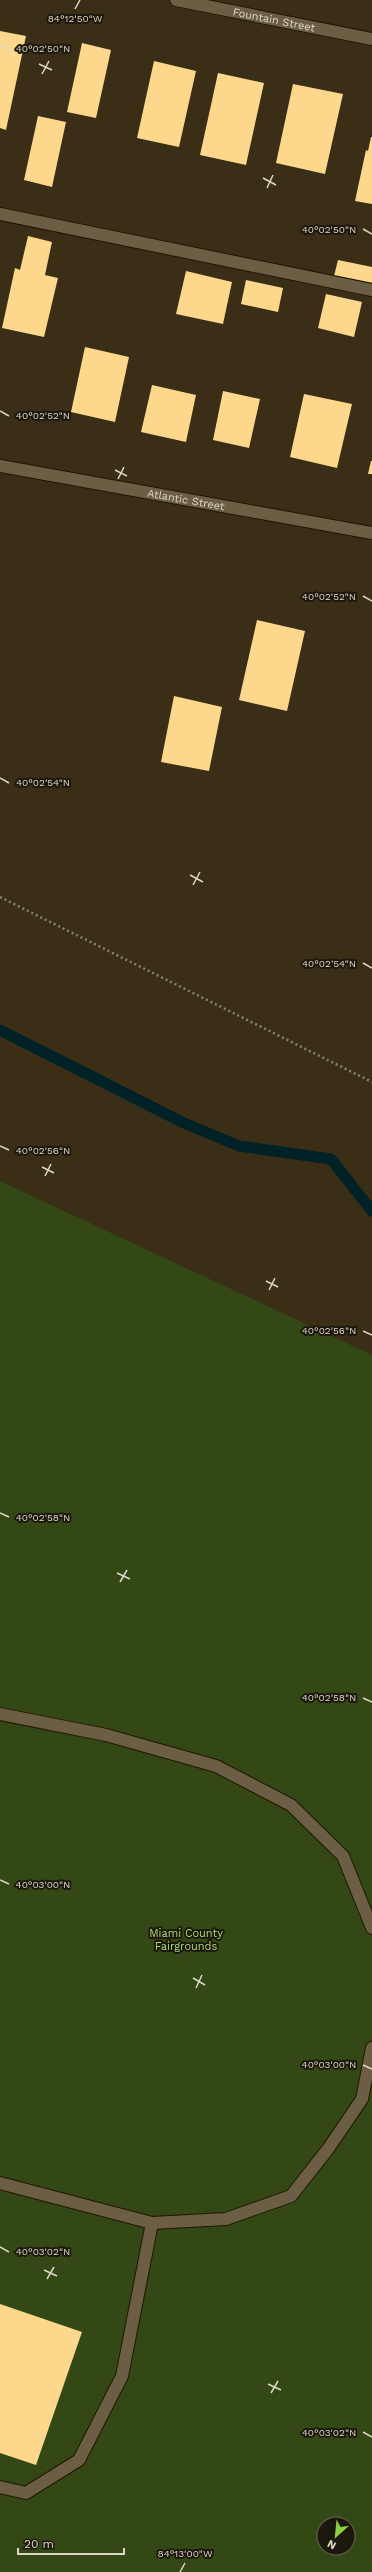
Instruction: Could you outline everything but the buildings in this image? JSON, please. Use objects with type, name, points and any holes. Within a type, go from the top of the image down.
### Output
[{"type":"street","name":"Fountain Street","points":[[176,0],[372,39]]},
{"type":"street","points":[[0,214],[372,290]]},
{"type":"street","name":"Atlantic Street","points":[[0,466],[372,534]]},
{"type":"street","points":[[0,1714],[106,1735],[216,1766],[292,1805],[343,1856],[372,1928]]},
{"type":"street","points":[[0,2183],[152,2223],[226,2219],[291,2196],[328,2149],[362,2099],[372,2048]]},
{"type":"street","points":[[0,2487],[26,2493],[79,2460],[122,2376],[152,2223]]},
{"type":"path","points":[[0,897],[372,1082]]},
{"type":"green space","name":"Miami County Fairgrounds","points":[[0,1181],[372,1355],[372,2572],[0,2572]]},
{"type":"waterway","points":[[0,1030],[184,1123],[239,1146],[331,1159],[372,1211]]}]
